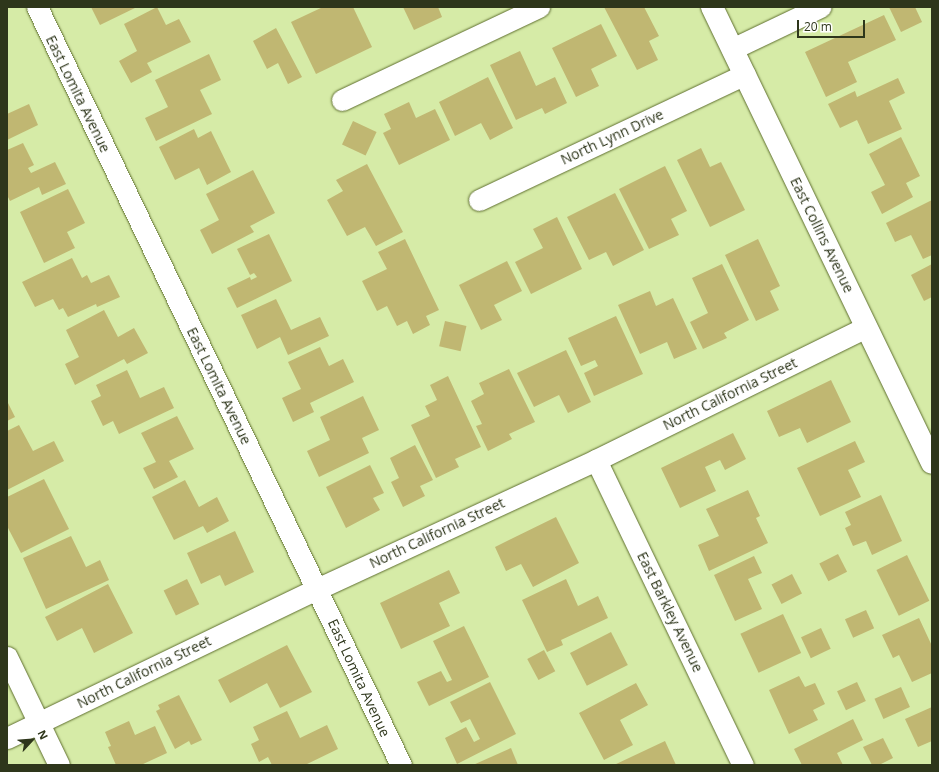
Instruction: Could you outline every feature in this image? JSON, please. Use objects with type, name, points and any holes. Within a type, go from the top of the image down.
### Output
[{"type":"street","name":"East Lomita Avenue","points":[[36,7],[401,765]]},
{"type":"street","points":[[342,100],[538,7]]},
{"type":"street","name":"East Collins Avenue","points":[[712,7],[932,463]]},
{"type":"street","points":[[732,49],[820,7]]},
{"type":"street","name":"North Lynn Drive","points":[[479,200],[745,74]]},
{"type":"street","name":"North California Street","points":[[7,738],[317,589],[596,460],[866,327]]},
{"type":"street","name":"East Barkley Avenue","points":[[596,460],[744,765]]},
{"type":"street","points":[[7,657],[59,765]]},
{"type":"building","points":[[91,7],[137,7],[100,25]]},
{"type":"building","points":[[157,7],[166,25],[179,19],[191,42],[147,63],[152,72],[131,83],[119,61],[137,51],[124,24]]},
{"type":"building","points":[[323,7],[353,7],[372,47],[316,74],[291,22]]},
{"type":"building","points":[[403,7],[438,7],[442,17],[414,30]]},
{"type":"building","points":[[604,7],[644,7],[659,36],[649,41],[658,60],[637,70]]},
{"type":"building","points":[[889,7],[915,7],[922,22],[901,32]]},
{"type":"building","points":[[884,15],[896,40],[848,62],[857,82],[826,97],[805,52]]},
{"type":"building","points":[[601,24],[617,56],[591,69],[599,86],[576,97],[552,48]]},
{"type":"building","points":[[276,28],[302,77],[288,84],[278,63],[267,69],[253,41]]},
{"type":"building","points":[[520,51],[536,86],[555,77],[567,103],[545,114],[542,108],[516,120],[490,65]]},
{"type":"building","points":[[209,54],[221,80],[200,90],[212,114],[156,141],[145,118],[168,107],[155,80]]},
{"type":"building","points":[[488,77],[513,128],[490,140],[481,123],[455,136],[439,102]]},
{"type":"building","points":[[898,78],[905,93],[889,101],[902,129],[868,144],[857,120],[840,128],[828,104],[855,91],[857,97]]},
{"type":"building","points":[[409,102],[416,118],[435,109],[450,140],[399,165],[383,133],[391,129],[384,114]]},
{"type":"building","points":[[29,104],[38,125],[7,140],[7,114]]},
{"type":"building","points":[[353,121],[377,132],[366,156],[342,145]]},
{"type":"building","points":[[194,129],[198,138],[211,131],[231,172],[207,185],[199,168],[175,180],[159,147]]},
{"type":"building","points":[[901,137],[920,176],[906,183],[913,197],[882,214],[871,192],[885,185],[869,154]]},
{"type":"building","points":[[23,143],[34,165],[28,168],[31,173],[55,162],[66,184],[42,195],[39,187],[10,201],[7,195],[7,150]]},
{"type":"building","points":[[701,148],[710,167],[721,162],[745,210],[710,227],[677,160]]},
{"type":"building","points":[[367,164],[403,232],[376,246],[365,227],[347,236],[327,200],[343,191],[336,180]]},
{"type":"building","points":[[665,166],[687,211],[671,219],[679,235],[649,249],[619,189]]},
{"type":"building","points":[[253,170],[275,213],[250,226],[254,232],[212,254],[200,230],[219,220],[206,194]]},
{"type":"building","points":[[68,189],[85,223],[67,232],[75,248],[44,263],[20,212]]},
{"type":"building","points":[[615,193],[644,250],[613,266],[606,252],[589,260],[567,217]]},
{"type":"building","points":[[932,200],[932,255],[923,259],[911,235],[895,242],[886,223]]},
{"type":"building","points":[[557,217],[582,269],[531,294],[515,262],[543,248],[533,229]]},
{"type":"building","points":[[269,234],[292,281],[237,308],[227,288],[250,277],[251,280],[257,277],[254,273],[250,275],[237,249]]},
{"type":"building","points":[[405,239],[439,310],[426,316],[430,325],[413,334],[407,321],[397,326],[387,306],[377,311],[362,281],[387,269],[378,252]]},
{"type":"building","points":[[758,239],[780,286],[770,291],[779,310],[756,321],[725,255]]},
{"type":"building","points":[[72,258],[82,278],[87,275],[91,283],[109,275],[120,297],[97,307],[96,304],[68,317],[63,308],[59,310],[53,299],[35,307],[22,282]]},
{"type":"building","points":[[507,261],[522,291],[494,305],[502,320],[481,330],[459,285]]},
{"type":"building","points":[[722,264],[749,320],[724,333],[727,338],[703,349],[690,322],[708,313],[692,278]]},
{"type":"building","points":[[932,264],[932,297],[924,301],[911,275]]},
{"type":"building","points":[[650,291],[656,306],[673,298],[697,349],[674,359],[667,342],[640,354],[618,305]]},
{"type":"building","points":[[276,299],[291,330],[320,317],[329,336],[288,355],[280,337],[257,349],[241,315]]},
{"type":"building","points":[[104,310],[118,337],[134,328],[148,353],[127,364],[124,359],[75,385],[65,364],[79,357],[66,330]]},
{"type":"building","points":[[616,316],[643,374],[594,396],[584,373],[598,366],[595,360],[581,366],[568,338]]},
{"type":"building","points":[[445,321],[466,326],[461,351],[439,346]]},
{"type":"building","points":[[320,347],[329,366],[343,359],[354,382],[310,403],[314,412],[293,422],[282,398],[301,389],[288,362]]},
{"type":"building","points":[[566,350],[591,402],[568,413],[559,395],[534,407],[517,373]]},
{"type":"building","points":[[509,369],[535,422],[509,434],[512,439],[488,451],[476,426],[482,424],[471,401],[484,394],[479,383]]},
{"type":"building","points":[[127,370],[140,398],[164,387],[174,408],[119,434],[113,421],[103,426],[91,401],[101,396],[96,385]]},
{"type":"building","points":[[448,376],[481,447],[455,459],[459,467],[436,478],[411,425],[430,416],[425,406],[437,400],[430,385]]},
{"type":"building","points":[[831,380],[851,422],[807,443],[800,428],[779,437],[767,411]]},
{"type":"building","points":[[363,396],[379,430],[362,438],[369,453],[319,477],[307,451],[330,440],[320,417]]},
{"type":"building","points":[[7,401],[15,417],[7,421]]},
{"type":"building","points":[[177,416],[194,449],[169,461],[178,477],[154,489],[143,468],[156,462],[141,433]]},
{"type":"building","points":[[19,425],[33,451],[54,441],[64,461],[7,490],[7,431]]},
{"type":"building","points":[[733,433],[746,459],[725,470],[720,460],[705,467],[716,491],[680,508],[661,468]]},
{"type":"building","points":[[855,441],[865,462],[848,470],[861,497],[820,516],[797,468]]},
{"type":"building","points":[[415,445],[433,480],[420,486],[425,496],[403,507],[391,482],[399,478],[390,458]]},
{"type":"building","points":[[370,465],[384,493],[373,498],[380,510],[346,528],[326,487]]},
{"type":"building","points":[[44,479],[69,529],[21,553],[7,526],[7,497]]},
{"type":"building","points":[[185,480],[199,507],[217,497],[229,521],[207,533],[203,526],[174,540],[152,497]]},
{"type":"building","points":[[748,490],[760,516],[756,518],[768,543],[709,571],[698,545],[719,536],[706,509]]},
{"type":"building","points":[[881,495],[902,541],[872,555],[866,541],[853,546],[845,528],[851,525],[845,512]]},
{"type":"building","points":[[556,517],[579,563],[533,587],[521,564],[506,571],[495,547]]},
{"type":"building","points":[[235,531],[254,572],[225,586],[220,575],[201,584],[187,553]]},
{"type":"building","points":[[71,536],[86,567],[100,560],[109,580],[46,609],[23,558]]},
{"type":"building","points":[[838,554],[847,572],[828,581],[819,564]]},
{"type":"building","points":[[907,555],[929,601],[899,616],[876,570]]},
{"type":"building","points":[[754,556],[762,573],[748,579],[762,609],[735,621],[714,575]]},
{"type":"building","points":[[449,570],[460,593],[439,603],[450,626],[401,649],[380,603]]},
{"type":"building","points":[[792,574],[802,594],[781,604],[772,584]]},
{"type":"building","points":[[187,579],[199,604],[176,616],[164,590]]},
{"type":"building","points":[[566,579],[578,606],[598,596],[608,618],[561,640],[563,645],[547,652],[522,600]]},
{"type":"building","points":[[108,584],[133,633],[94,653],[82,628],[57,641],[45,617]]},
{"type":"building","points":[[866,610],[874,628],[853,638],[845,619]]},
{"type":"building","points":[[783,614],[801,653],[759,673],[740,634]]},
{"type":"building","points":[[919,618],[932,646],[932,673],[912,682],[899,655],[893,658],[882,635]]},
{"type":"building","points":[[464,626],[489,677],[429,706],[417,682],[441,671],[447,682],[452,680],[433,641]]},
{"type":"building","points":[[821,628],[831,649],[811,658],[801,637]]},
{"type":"building","points":[[611,632],[628,665],[587,686],[570,653]]},
{"type":"building","points":[[287,645],[312,692],[280,708],[267,683],[230,703],[218,680]]},
{"type":"building","points":[[544,650],[555,671],[538,680],[527,659]]},
{"type":"building","points":[[799,676],[805,687],[815,683],[825,704],[813,710],[818,720],[789,734],[769,690]]},
{"type":"building","points":[[490,682],[516,734],[457,764],[445,738],[466,727],[474,742],[480,739],[470,719],[461,723],[450,702]]},
{"type":"building","points":[[857,682],[866,701],[846,710],[837,691]]},
{"type":"building","points":[[636,683],[648,705],[620,720],[633,745],[604,760],[579,713]]},
{"type":"building","points":[[901,687],[910,707],[883,719],[875,699]]},
{"type":"building","points":[[179,695],[202,740],[191,745],[189,741],[175,749],[156,711],[160,709],[158,705]]},
{"type":"building","points":[[932,707],[932,741],[918,747],[905,719]]},
{"type":"building","points":[[287,711],[300,738],[327,725],[338,749],[305,765],[272,765],[268,757],[259,762],[251,744],[259,740],[253,727]]},
{"type":"building","points":[[853,719],[863,740],[837,753],[843,765],[802,765],[794,749]]},
{"type":"building","points":[[129,721],[135,735],[155,726],[167,753],[141,765],[116,765],[108,747],[111,746],[105,732]]},
{"type":"building","points":[[883,738],[893,758],[879,765],[872,765],[863,747]]},
{"type":"building","points":[[665,741],[676,765],[614,765]]},
{"type":"building","points":[[511,748],[518,765],[473,765]]}]
